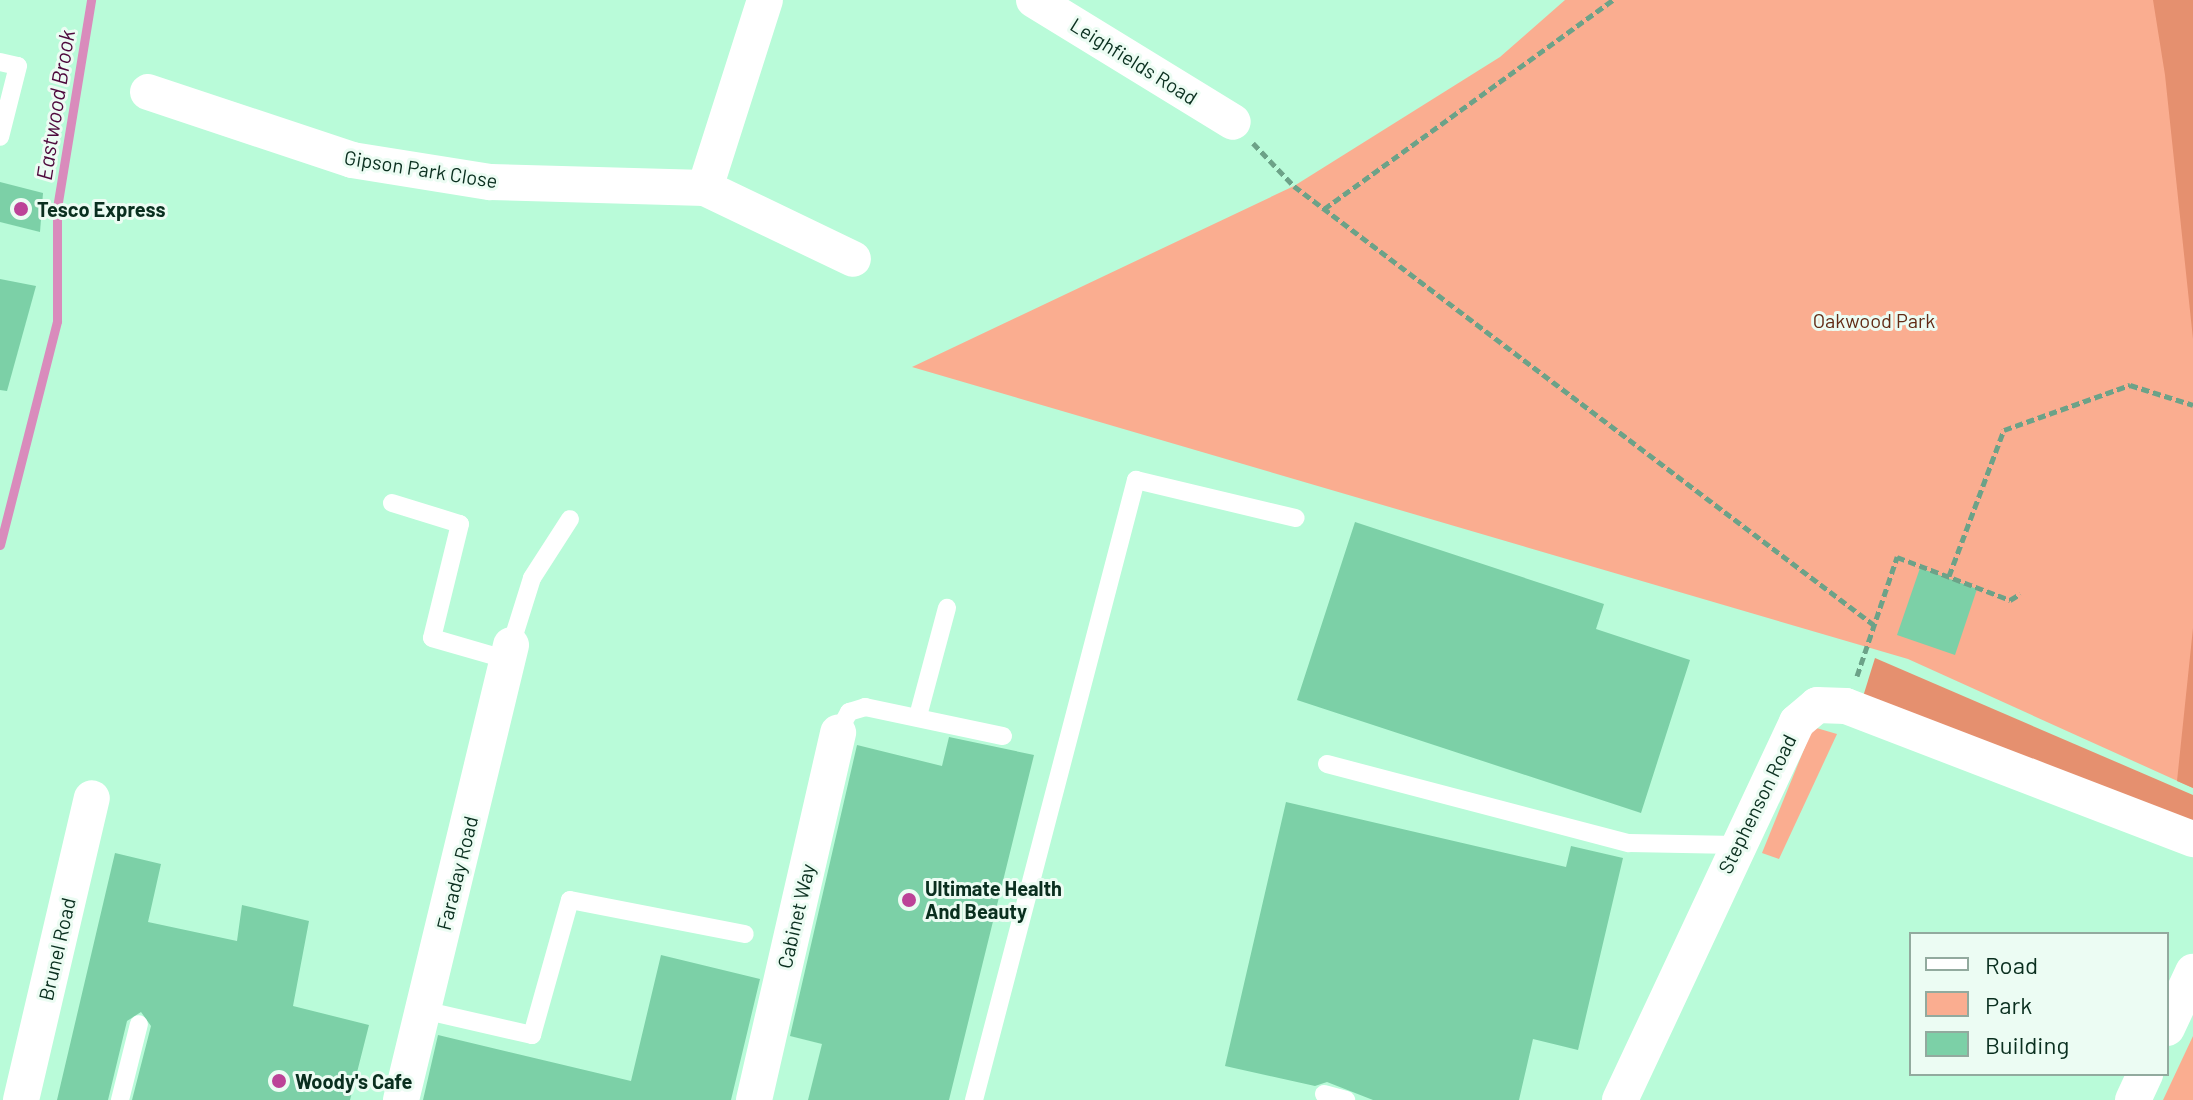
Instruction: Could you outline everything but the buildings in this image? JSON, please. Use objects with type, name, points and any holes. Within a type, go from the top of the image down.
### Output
[{"type":"street","points":[[705,188],[765,0]]},
{"type":"street","name":"Leighfields Road","points":[[1034,0],[1233,122]]},
{"type":"street","name":"Gipson Park Close","points":[[148,92],[352,160],[490,182],[705,188],[853,259]]},
{"type":"street","name":"Faraday Road","points":[[401,1100],[510,653]]},
{"type":"street","name":"Stephenson Road","points":[[1620,1100],[1736,845],[1797,722],[1817,705],[1846,706]]},
{"type":"street","points":[[1846,706],[2193,839]]},
{"type":"street","name":"Cabinet Way","points":[[754,1100],[838,732]]},
{"type":"street","name":"Brunel Road","points":[[21,1100],[92,798]]},
{"type":"street","points":[[2169,1024],[2193,972]]},
{"type":"street","points":[[2133,1100],[2144,1076]]},
{"type":"lane","points":[[0,62],[18,66],[0,137]]},
{"type":"lane","points":[[974,1100],[1136,480],[1296,518]]},
{"type":"lane","points":[[392,503],[460,524],[432,638],[510,653],[532,578],[570,519]]},
{"type":"lane","points":[[918,716],[947,608]]},
{"type":"lane","points":[[838,732],[849,712],[865,707],[1003,736]]},
{"type":"lane","points":[[1327,764],[1629,843],[1736,845]]},
{"type":"lane","points":[[423,1010],[532,1035],[570,900],[745,934]]},
{"type":"lane","points":[[120,1100],[139,1024]]},
{"type":"lane","points":[[1324,1094],[1346,1100]]},
{"type":"path","points":[[1324,209],[1613,0]]},
{"type":"path","points":[[1233,122],[1324,209],[1874,625]]},
{"type":"path","points":[[1949,576],[2004,430],[2130,385],[2193,405]]},
{"type":"path","points":[[1846,706],[1897,557],[2010,600],[2020,594]]},
{"type":"green space","name":"Oakwood Park","points":[[1565,0],[2193,0],[2193,788],[1908,659],[912,367],[1294,186],[1500,57]]},
{"type":"green space","points":[[1813,727],[1837,734],[1779,859],[1762,853]]},
{"type":"green space","points":[[2193,1036],[2193,1100],[2163,1100]]},
{"type":"shaded area","points":[[2153,0],[2193,0],[2193,339],[2165,75]]},
{"type":"shaded area","points":[[2193,628],[2193,788],[2177,781]]},
{"type":"shaded area","points":[[1875,658],[2193,795],[2193,820],[2126,811],[1861,703]]},
{"type":"waterway","name":"Eastwood Brook","points":[[0,545],[57,321],[57,208],[91,0]]},
{"type":"place","name":"Tesco Express","points":[[21,209]]},
{"type":"place","name":"Ultimate Health And Beauty","points":[[909,900]]},
{"type":"place","name":"Woody's Cafe","points":[[279,1081]]}]
